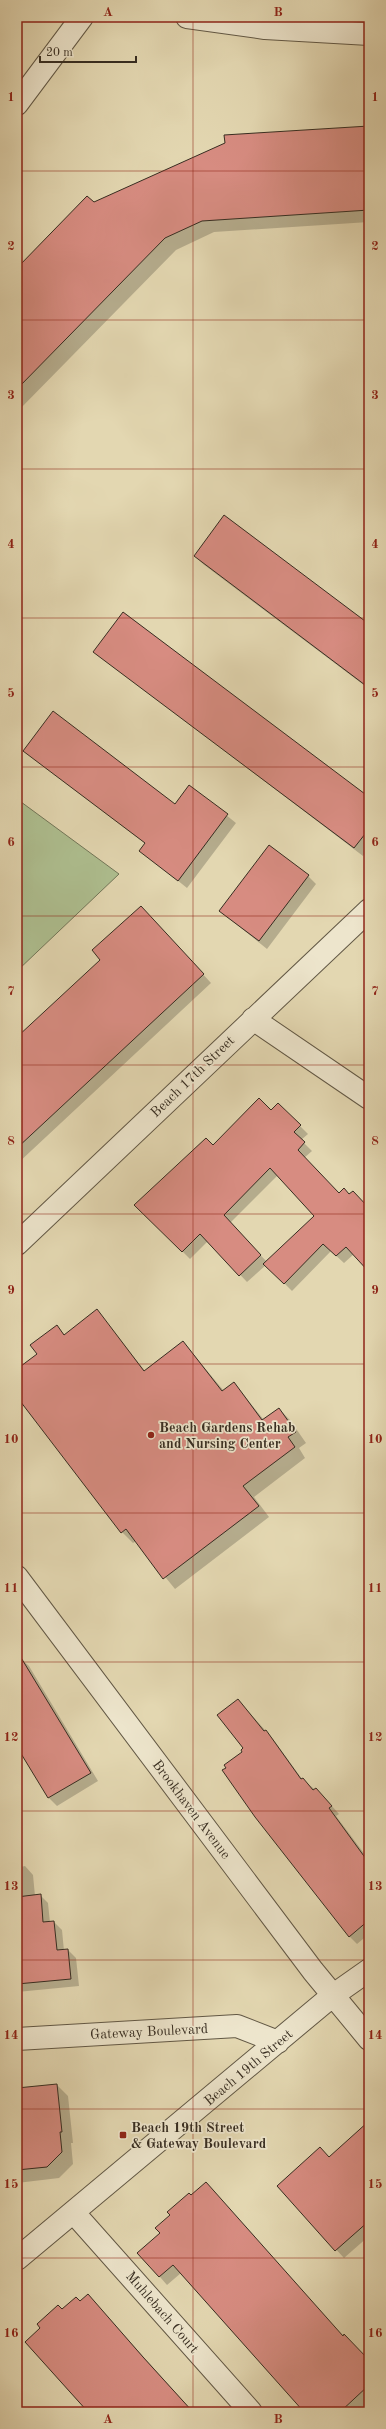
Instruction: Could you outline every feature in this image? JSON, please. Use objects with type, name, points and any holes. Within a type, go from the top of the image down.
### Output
[{"type":"street","points":[[17,104],[82,17]]},
{"type":"street","points":[[187,17],[265,28],[369,34]]},
{"type":"street","name":"Beach 17th Street","points":[[17,1244],[369,910]]},
{"type":"street","points":[[253,1019],[369,1098]]},
{"type":"street","name":"Brookhaven Avenue","points":[[17,1577],[332,1996],[369,2039]]},
{"type":"street","name":"Beach 19th Street","points":[[17,2259],[74,2213],[332,1996],[369,1970]]},
{"type":"street","name":"Gateway Boulevard","points":[[17,2039],[237,2026],[278,2042]]},
{"type":"street","name":"Muhlebach Court","points":[[74,2213],[250,2412]]},
{"type":"green space","points":[[17,799],[119,874],[17,971]]},
{"type":"building","points":[[369,126],[369,210],[202,221],[165,238],[17,389],[17,268],[87,196],[94,202],[225,143],[224,135]]},
{"type":"building","points":[[224,515],[369,624],[369,688],[194,556]]},
{"type":"building","points":[[123,612],[369,797],[369,829],[354,848],[93,652]]},
{"type":"building","points":[[53,711],[175,804],[189,785],[228,814],[178,881],[139,851],[145,843],[23,751]]},
{"type":"building","points":[[269,845],[309,875],[259,941],[219,911]]},
{"type":"building","points":[[141,906],[204,974],[17,1148],[17,1037],[100,960],[92,950]]},
{"type":"building","points":[[259,1098],[271,1110],[278,1103],[301,1125],[294,1132],[305,1142],[298,1150],[339,1193],[344,1188],[349,1194],[353,1191],[369,1208],[369,1272],[346,1247],[336,1256],[323,1244],[284,1284],[263,1264],[314,1216],[270,1168],[224,1215],[261,1255],[239,1276],[200,1234],[182,1252],[134,1205],[206,1138],[213,1145]]},
{"type":"building","name":"Beach Gardens Rehab and Nursing Center","points":[[97,1309],[144,1371],[183,1341],[222,1391],[234,1382],[262,1420],[279,1408],[296,1432],[288,1437],[295,1447],[243,1486],[259,1506],[163,1579],[126,1529],[121,1533],[17,1397],[17,1369],[37,1354],[30,1345],[57,1325],[64,1335]]},
{"type":"building","points":[[17,1651],[91,1773],[48,1798],[17,1747]]},
{"type":"building","points":[[238,1699],[264,1731],[266,1730],[301,1779],[303,1778],[313,1790],[316,1788],[332,1806],[329,1808],[369,1863],[369,1920],[349,1937],[255,1817],[222,1770],[226,1768],[224,1765],[242,1752],[241,1750],[243,1748],[217,1715]]},
{"type":"building","points":[[41,1894],[43,1922],[54,1921],[57,1950],[68,1949],[71,1979],[17,1984],[17,1897]]},
{"type":"building","points":[[57,2084],[62,2132],[60,2132],[62,2152],[47,2167],[17,2170],[17,2088]]},
{"type":"building","points":[[369,2121],[369,2221],[335,2251],[277,2186],[320,2147],[329,2157]]},
{"type":"building","points":[[206,2182],[343,2336],[344,2334],[369,2360],[369,2385],[340,2412],[304,2412],[173,2265],[159,2277],[137,2253],[160,2233],[155,2228],[170,2215],[167,2212],[189,2193],[191,2195]]},
{"type":"building","points":[[88,2294],[193,2412],[88,2412],[25,2342],[40,2328],[37,2324],[58,2305],[62,2309],[76,2297],[80,2301]]},
{"type":"place","name":"Beach Gardens Rehab and Nursing Center","points":[[151,1435]]},
{"type":"place","name":"Beach 19th Street & Gateway Boulevard","points":[[123,2135]]}]
